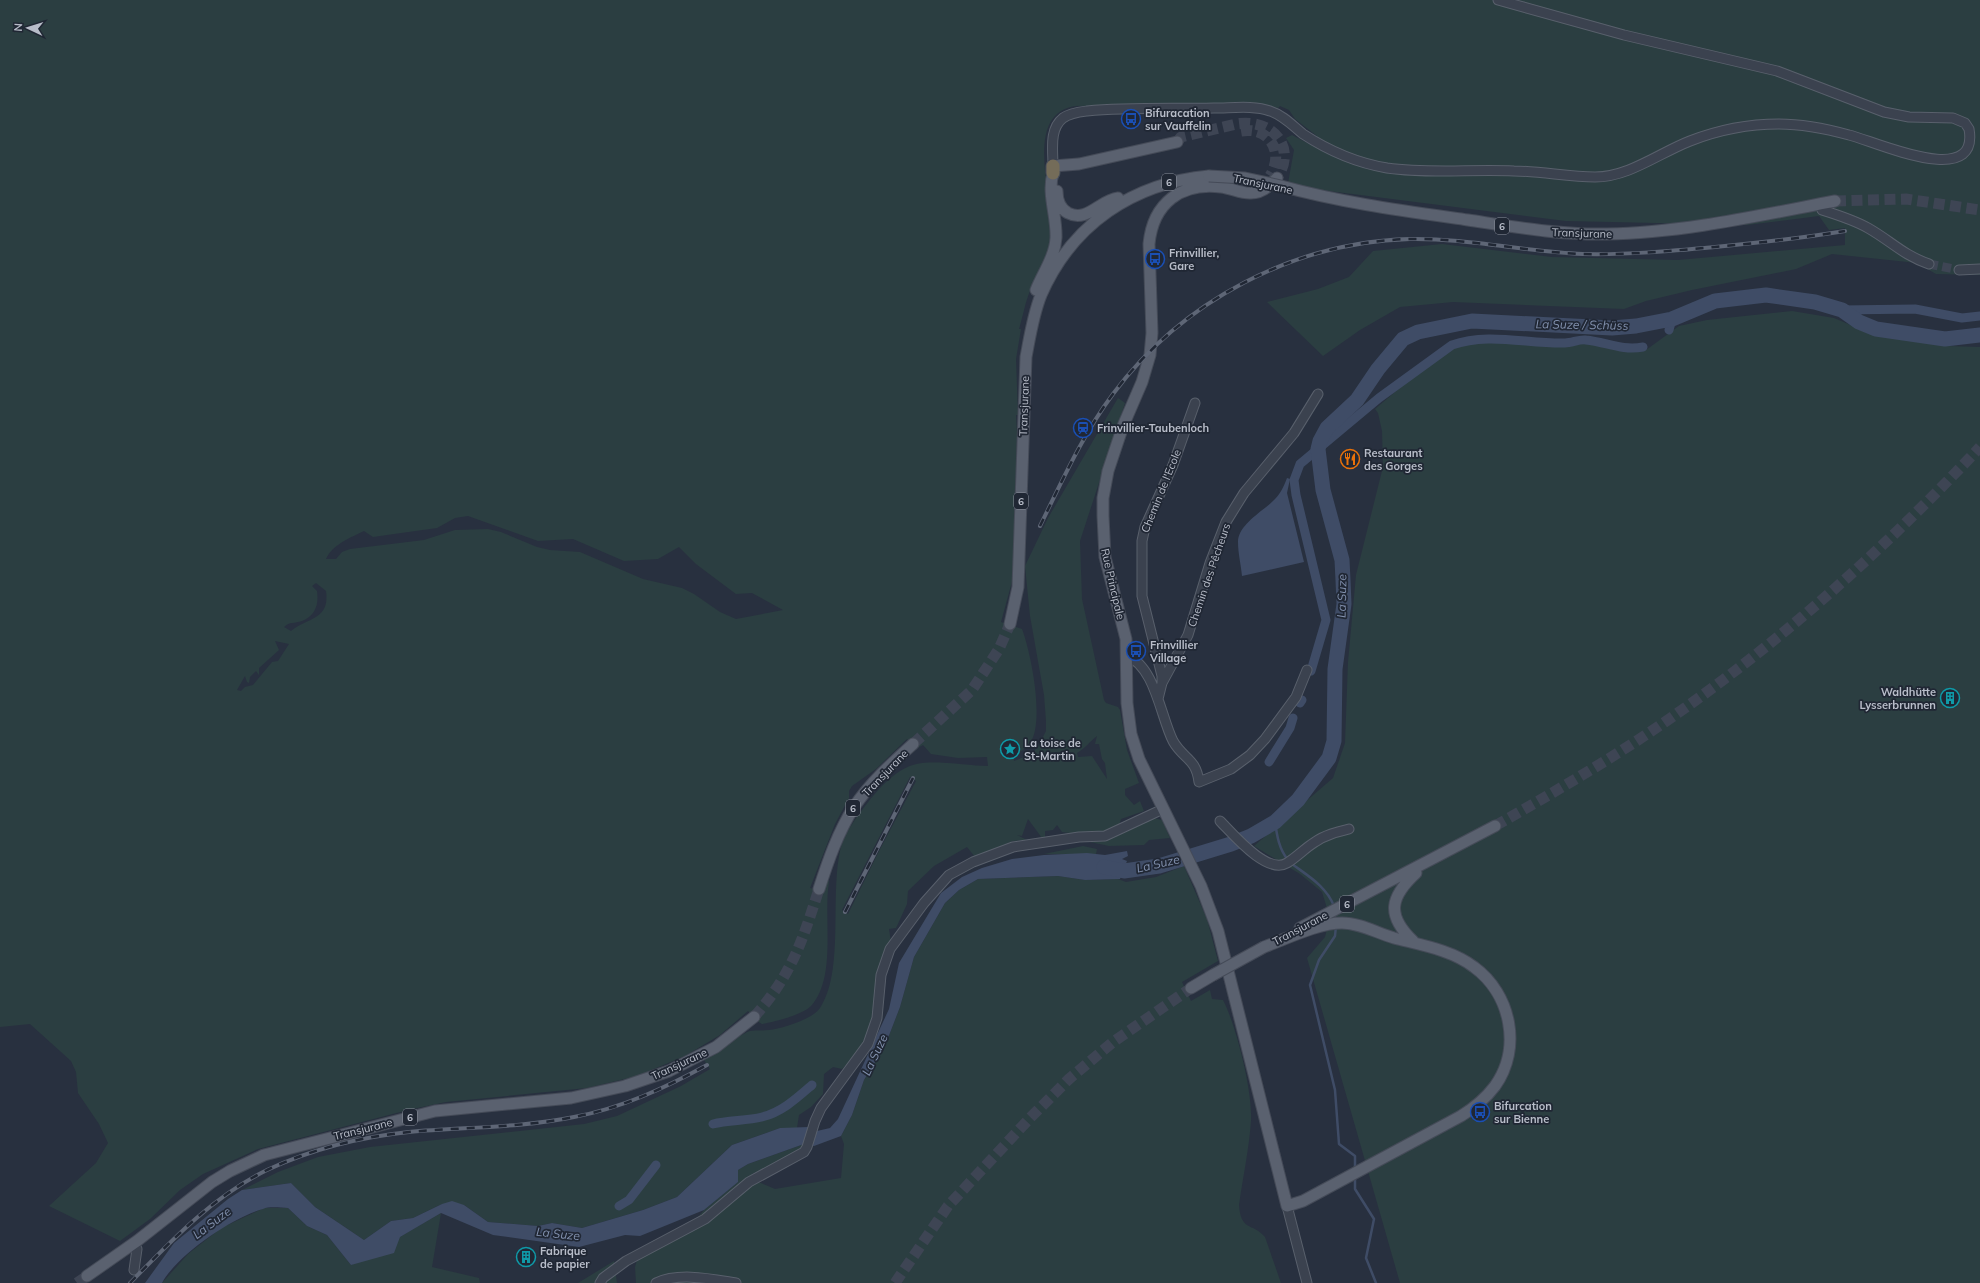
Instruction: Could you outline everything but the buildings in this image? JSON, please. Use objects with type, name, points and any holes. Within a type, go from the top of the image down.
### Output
[{"type":"main road","points":[[1053,169],[1177,142]]},
{"type":"main road","points":[[1053,169],[1057,199],[1061,207],[1068,213],[1079,216],[1086,214],[1114,199],[1131,197]]},
{"type":"main road","points":[[1033,321],[1034,295],[1055,244],[1051,187],[1053,169]]},
{"type":"main road","name":"Transjurane","points":[[1010,624],[1018,586],[1025,377],[1033,321],[1048,281],[1073,243],[1086,229],[1104,214],[1131,197],[1166,183],[1209,176],[1276,180],[1315,196],[1395,211],[1514,228],[1583,234],[1632,233],[1671,230],[1835,201]]},
{"type":"main road","name":"Rue Principale","points":[[1276,180],[1236,189],[1209,186],[1192,188],[1176,195],[1160,210],[1154,221],[1149,244],[1152,333],[1148,362],[1142,382],[1115,447],[1104,498],[1102,533],[1105,557],[1123,624],[1127,656],[1126,703],[1131,734],[1139,759],[1200,885],[1218,932],[1287,1206]]},
{"type":"main road","name":"Transjurane","points":[[819,889],[843,826],[854,807],[886,768],[913,744]]},
{"type":"main road","name":"Transjurane","points":[[1193,987],[1264,947],[1469,841],[1495,826]]},
{"type":"main road","points":[[1413,942],[1398,923],[1394,912],[1395,902],[1403,886],[1430,861]]},
{"type":"main road","points":[[1264,947],[1321,927],[1341,923],[1359,926],[1395,938],[1413,942],[1462,959],[1480,972],[1499,994],[1507,1015],[1510,1036],[1506,1063],[1495,1085],[1478,1104],[1461,1116],[1423,1137],[1318,1193],[1287,1206]]},
{"type":"main road","name":"Transjurane","points":[[87,1276],[137,1241],[212,1182],[230,1170],[264,1155],[435,1111],[572,1098],[625,1086],[669,1071],[716,1047],[754,1017]]},
{"type":"street","points":[[1053,169],[1053,133],[1056,126],[1064,117],[1087,111],[1264,109],[1276,113],[1313,140],[1341,155],[1373,165],[1412,170],[1513,170],[1592,177],[1615,175],[1708,134],[1764,125],[1781,124],[1826,129],[1871,141],[1916,156],[1943,160],[1959,157],[1968,149],[1971,143],[1969,129],[1959,120],[1897,115],[1777,71],[1624,35],[1498,0]]},
{"type":"street","points":[[1822,210],[1855,221],[1870,229],[1906,254],[1929,264]]},
{"type":"street","points":[[1959,270],[1980,270]]},
{"type":"street","name":"Chemin des Pêcheurs","points":[[1162,683],[1188,635],[1210,563],[1226,522],[1244,493],[1294,434],[1318,394]]},
{"type":"street","name":"Chemin de l'Ecole","points":[[1158,699],[1162,683],[1159,663],[1142,596],[1142,541],[1145,527],[1173,465],[1195,403]]},
{"type":"street","points":[[1127,656],[1135,660],[1141,667],[1158,699],[1174,742],[1194,764],[1199,782],[1231,769],[1250,755],[1265,739],[1296,697],[1307,670]]},
{"type":"street","points":[[600,1283],[603,1278],[626,1261],[705,1219],[749,1182],[766,1171],[792,1160],[804,1152],[813,1126],[825,1101],[848,1073],[868,1044],[877,1018],[881,975],[890,949],[924,903],[949,876],[973,862],[1013,847],[1079,837],[1105,836],[1164,813]]},
{"type":"street","points":[[1220,821],[1245,847],[1269,862],[1277,865],[1287,863],[1322,838],[1349,829]]},
{"type":"street","points":[[1287,1206],[1307,1283]]},
{"type":"street","points":[[134,1270],[137,1248]]},
{"type":"street","points":[[656,1283],[672,1278],[696,1278],[736,1283]]},
{"type":"shaded area","points":[[0,0],[1980,0],[1980,275],[1936,274],[1917,263],[1832,254],[1796,269],[1692,290],[1646,301],[1624,309],[1453,302],[1400,307],[1360,330],[1323,356],[1267,302],[1318,289],[1349,277],[1373,251],[1442,244],[1552,257],[1678,260],[1845,245],[1845,228],[1829,230],[1819,216],[1747,225],[1566,221],[1313,189],[1288,183],[1294,150],[1286,138],[1292,135],[1317,148],[1317,136],[1295,119],[1289,110],[1280,106],[1278,108],[1262,104],[1076,106],[1058,113],[1048,126],[1044,145],[1052,232],[1050,249],[1027,300],[1019,329],[1021,329],[1016,359],[1018,415],[1016,415],[1017,433],[1013,578],[1001,622],[1022,629],[1026,640],[1035,687],[1036,720],[1034,733],[1029,745],[1013,755],[1014,761],[1029,755],[1038,747],[1046,731],[1044,695],[1030,616],[1025,566],[1048,518],[1118,398],[1125,403],[1080,541],[1082,599],[1104,700],[1106,703],[1118,707],[1120,710],[1127,750],[1139,783],[1125,789],[1125,795],[1134,805],[1140,801],[1144,811],[1121,819],[1118,830],[1078,834],[1062,832],[1057,825],[1053,830],[1045,831],[1045,838],[1042,838],[1028,819],[1022,836],[1017,835],[1027,840],[1013,841],[975,857],[967,847],[934,866],[908,891],[907,904],[896,928],[889,929],[891,942],[876,974],[874,1016],[865,1040],[857,1055],[842,1069],[833,1067],[824,1074],[823,1094],[811,1107],[799,1115],[797,1128],[780,1128],[732,1145],[677,1197],[643,1210],[582,1228],[552,1223],[538,1226],[488,1222],[464,1205],[442,1204],[413,1218],[391,1221],[364,1240],[315,1207],[291,1183],[242,1190],[278,1172],[318,1157],[370,1147],[584,1124],[617,1116],[681,1086],[710,1069],[704,1060],[746,1033],[750,1031],[781,1028],[811,1016],[820,1008],[828,992],[832,974],[838,866],[843,841],[853,823],[878,790],[900,771],[907,767],[921,763],[950,763],[988,766],[987,757],[958,758],[931,754],[923,745],[916,749],[907,739],[876,769],[852,786],[849,791],[849,798],[835,824],[810,888],[824,891],[828,880],[829,882],[827,964],[819,994],[811,1006],[807,1009],[788,1018],[762,1024],[757,1021],[748,1011],[720,1035],[685,1056],[637,1076],[587,1088],[446,1102],[408,1110],[258,1149],[203,1174],[180,1190],[150,1219],[120,1241],[49,1206],[96,1163],[108,1143],[99,1124],[78,1093],[76,1072],[71,1061],[30,1024],[0,1027]],"holes":[[[468,516],[538,541],[573,539],[624,561],[658,559],[679,547],[696,564],[736,594],[752,593],[783,610],[736,619],[720,612],[694,594],[682,588],[643,579],[580,552],[550,550],[537,547],[501,532],[488,529],[455,530],[424,540],[350,549],[342,552],[336,559],[326,559],[337,545],[364,531],[373,537],[437,528],[455,518]],[[316,583],[326,591],[325,608],[316,617],[291,631],[284,627],[290,623],[299,622],[306,619],[313,613],[317,605],[317,591],[312,586]],[[275,641],[289,644],[278,661],[272,662],[253,685],[245,687],[241,691],[237,690],[245,676],[247,682],[249,683],[250,677],[256,671],[259,675],[259,668],[279,650]],[[1097,736],[1095,744],[1099,744],[1102,759],[1105,763],[1107,779],[1092,756],[1078,757],[1077,753]],[[910,777],[916,781],[848,914],[842,910]]]},
{"type":"shaded area","points":[[1792,311],[1834,318],[1860,329],[1893,337],[1948,346],[1980,347],[1980,1283],[1400,1283],[1307,958],[1325,937],[1330,918],[1322,892],[1300,874],[1254,846],[1333,778],[1345,743],[1348,662],[1356,575],[1383,467],[1382,431],[1378,413],[1375,409],[1442,352],[1478,341],[1500,339],[1585,340],[1622,351],[1646,350],[1679,326],[1707,320]]},
{"type":"shaded area","points":[[1154,818],[1162,820],[1170,838],[1149,840],[1144,845],[1109,846],[1090,842],[1107,841]]},
{"type":"shaded area","points":[[1083,846],[1097,849],[1096,854],[1044,854]]},
{"type":"shaded area","points":[[1184,866],[1207,919],[1218,961],[1182,982],[1191,1001],[1210,990],[1212,999],[1223,1000],[1233,1025],[1243,1059],[1251,1108],[1249,1142],[1239,1205],[1240,1214],[1248,1226],[1256,1229],[1265,1237],[1281,1283],[636,1283],[635,1267],[639,1253],[693,1223],[704,1210],[738,1182],[738,1170],[748,1164],[804,1144],[794,1154],[752,1174],[756,1181],[775,1189],[841,1178],[844,1144],[841,1136],[852,1115],[864,1080],[885,1046],[900,1007],[914,957],[945,903],[959,890],[978,879],[1058,876],[1085,880],[1118,879],[1126,882],[1156,877]]},
{"type":"shaded area","points":[[264,1208],[288,1208],[307,1226],[327,1235],[351,1265],[441,1213],[432,1267],[479,1278],[480,1283],[162,1283],[188,1254],[221,1228]]},
{"type":"shaded area","points":[[614,1261],[617,1283],[578,1283]]},
{"type":"water","points":[[1287,478],[1290,479],[1287,493],[1304,562],[1242,576],[1238,546],[1239,535],[1247,523],[1277,497]]},
{"type":"water","name":"La Suze","points":[[1127,851],[1128,856],[1122,859],[1127,861],[1120,879],[1085,880],[1058,876],[978,879],[959,890],[945,903],[914,957],[900,1007],[885,1046],[864,1080],[852,1115],[841,1136],[814,1146],[804,1144],[748,1164],[738,1170],[738,1182],[704,1210],[640,1236],[625,1235],[579,1247],[493,1235],[441,1213],[400,1237],[394,1253],[351,1265],[327,1235],[307,1226],[288,1208],[266,1208],[237,1220],[207,1238],[169,1272],[162,1283],[145,1283],[174,1243],[228,1199],[242,1190],[291,1183],[315,1207],[364,1240],[391,1221],[413,1218],[442,1204],[452,1201],[464,1205],[488,1222],[538,1226],[552,1223],[582,1228],[643,1210],[677,1197],[732,1145],[780,1128],[809,1127],[817,1131],[830,1128],[838,1119],[889,1009],[899,963],[941,893],[962,877],[982,868],[1012,859],[1044,855],[1087,853],[1105,855]]},
{"type":"waterway","name":"La Suze / Schüss","points":[[1104,867],[1124,871],[1159,866],[1231,844],[1251,836],[1275,822],[1298,800],[1329,758],[1334,741],[1335,669],[1344,604],[1342,560],[1323,490],[1318,449],[1320,441],[1327,428],[1357,400],[1378,369],[1403,339],[1418,332],[1472,321],[1612,328],[1636,326],[1672,319],[1715,301],[1766,295],[1815,302],[1842,310],[1859,322],[1876,329],[1945,339],[1980,335]]},
{"type":"waterway","points":[[1842,310],[1915,309],[1962,318],[1980,316]]},
{"type":"waterway","points":[[1669,330],[1672,319]]},
{"type":"waterway","points":[[1311,671],[1326,620],[1296,495],[1294,480],[1300,464],[1379,398],[1452,345],[1466,341],[1494,339],[1551,343],[1565,343],[1583,340],[1628,348],[1643,347]]},
{"type":"waterway","points":[[1269,762],[1290,728],[1293,718]]},
{"type":"waterway","points":[[1275,822],[1280,847],[1288,860]]},
{"type":"waterway","points":[[1292,864],[1321,887],[1331,899],[1334,906]]},
{"type":"waterway","points":[[1336,926],[1335,936],[1319,960],[1310,985],[1335,1090],[1339,1144],[1355,1156],[1355,1170]]},
{"type":"waterway","points":[[713,1124],[769,1115],[789,1104],[812,1085]]},
{"type":"waterway","points":[[619,1206],[629,1200],[656,1165]]},
{"type":"waterway","points":[[1355,1177],[1355,1189],[1374,1219],[1366,1258],[1376,1283]]},
{"type":"tunnel","points":[[1177,142],[1181,137],[1236,124],[1249,123],[1260,125],[1270,130],[1278,137],[1282,145],[1284,155],[1283,166],[1277,178]]},
{"type":"tunnel","points":[[1241,131],[1259,133],[1272,143],[1276,158],[1270,176]]},
{"type":"tunnel","points":[[1835,201],[1906,199],[1980,210]]},
{"type":"tunnel","points":[[1929,264],[1959,270]]},
{"type":"tunnel","points":[[1495,826],[1578,778],[1659,726],[1745,663],[1787,630],[1867,559],[1906,523],[1980,447]]},
{"type":"tunnel","points":[[913,744],[972,690],[999,649],[1010,624]]},
{"type":"tunnel","points":[[754,1017],[787,972],[801,941],[819,889]]},
{"type":"tunnel","points":[[895,1283],[948,1206],[1030,1118],[1069,1079],[1113,1042],[1191,988]]},
{"type":"tunnel","points":[[77,1283],[87,1276]]},
{"type":"railway","points":[[1040,526],[1092,425],[1113,394],[1141,361],[1172,331],[1207,305],[1244,283],[1283,265],[1324,251],[1367,243],[1410,239],[1432,239],[1561,253],[1616,254],[1731,245],[1845,231]]},
{"type":"railway","points":[[845,912],[913,778]]},
{"type":"railway","points":[[130,1283],[177,1235],[228,1193],[267,1170],[301,1156],[336,1145],[391,1134],[554,1121],[592,1113],[626,1103],[643,1096],[675,1082],[707,1065]]},
{"type":"place","name":"Bifuracation sur Vauffelin","points":[[1131,119]]},
{"type":"place","name":"Frinvillier, Gare","points":[[1155,259]]},
{"type":"place","name":"Frinvillier-Taubenloch","points":[[1083,428]]},
{"type":"place","name":"Restaurant des Gorges","points":[[1350,459]]},
{"type":"place","name":"Frinvillier Village","points":[[1136,651]]},
{"type":"place","name":"Waldhütte Lysserbrunnen","points":[[1950,698]]},
{"type":"place","name":"La toise de St-Martin","points":[[1010,749]]},
{"type":"place","name":"Bifurcation sur Bienne","points":[[1480,1112]]},
{"type":"place","name":"Fabrique de papier","points":[[526,1257]]}]
